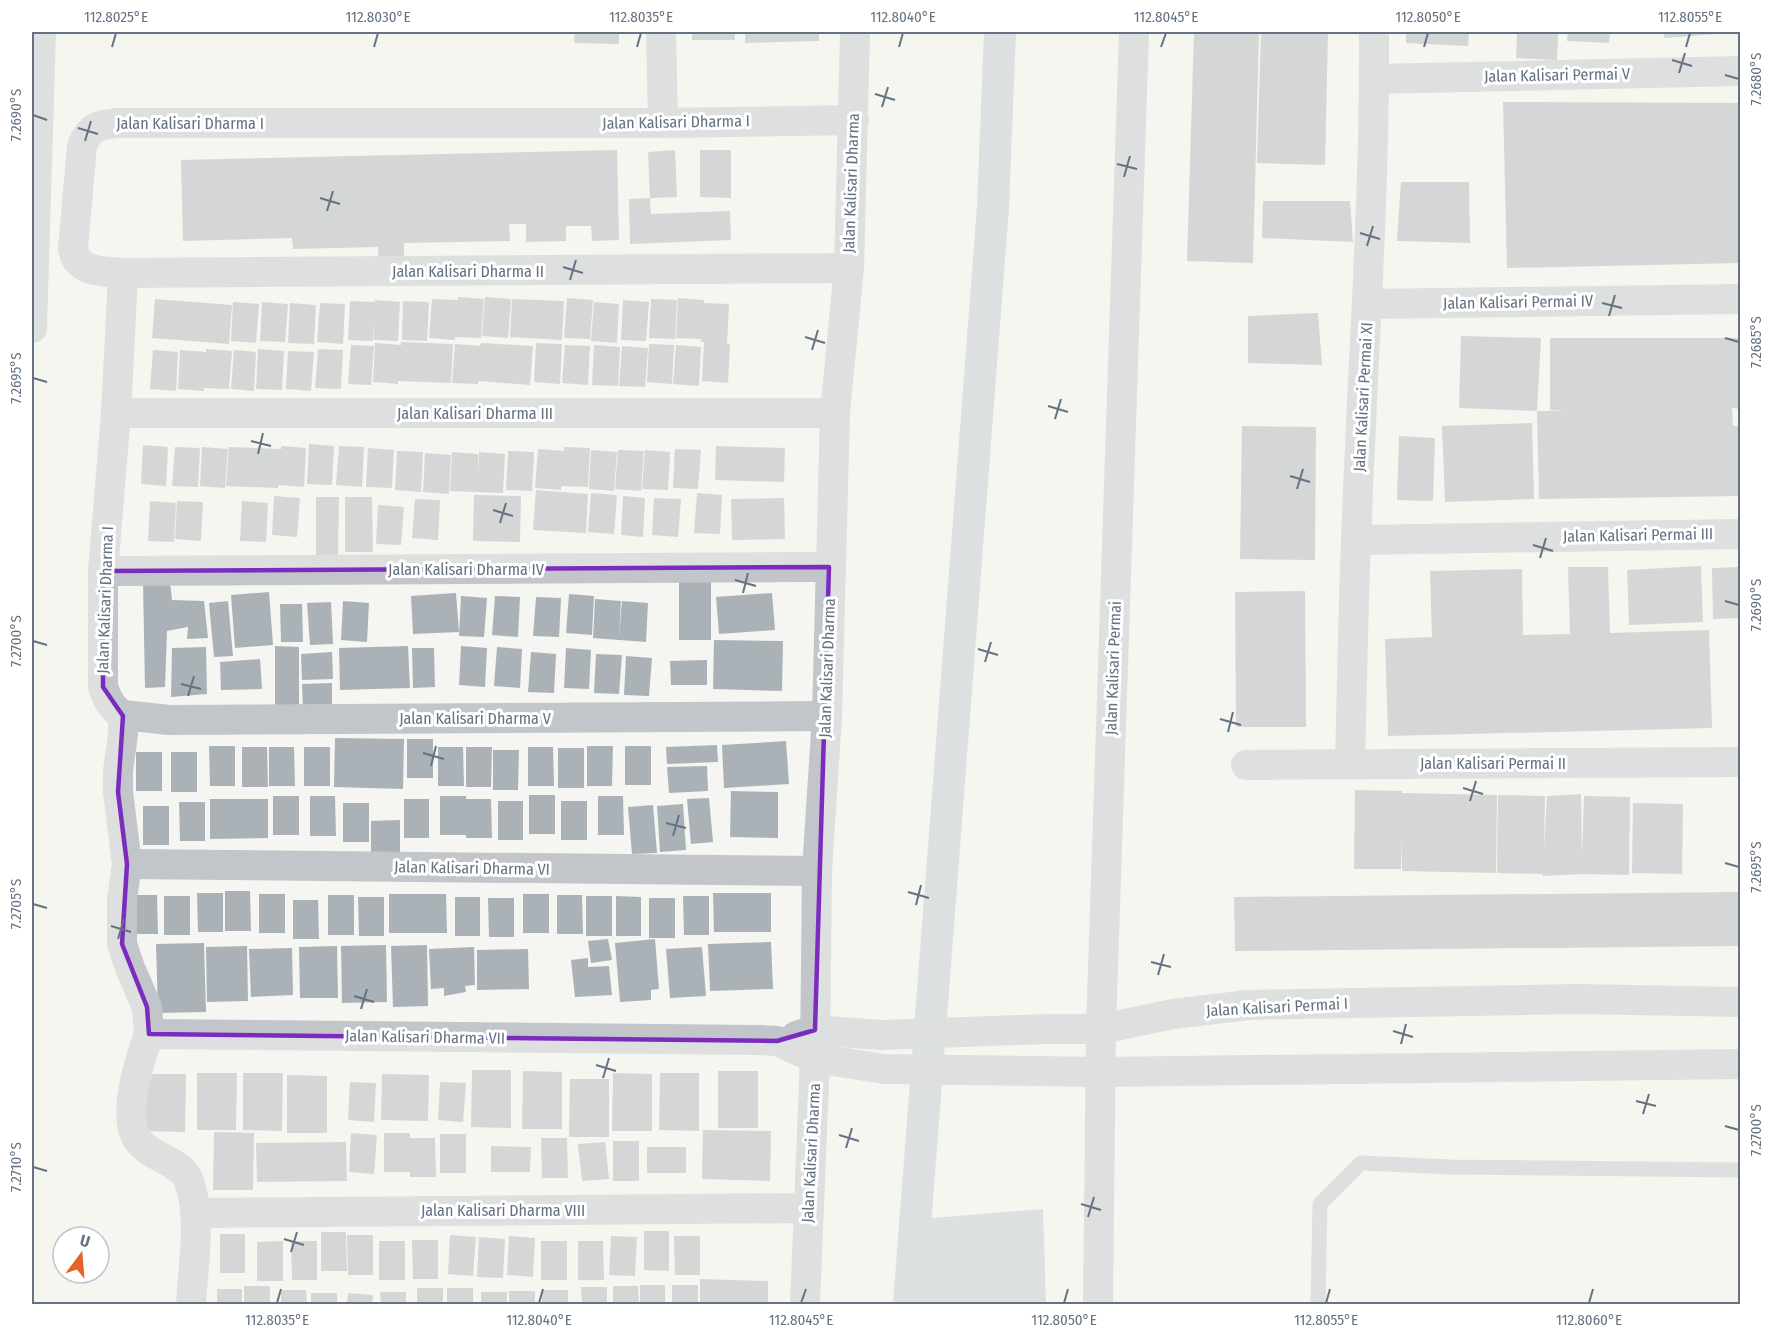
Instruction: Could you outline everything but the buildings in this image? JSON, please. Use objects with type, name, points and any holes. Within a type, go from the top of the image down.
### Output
[{"type":"street","points":[[32,328],[41,32]]},
{"type":"street","points":[[661,32],[663,123]]},
{"type":"street","name":"Jalan Kalisari Dharma","points":[[805,1305],[815,1044],[817,871],[826,716],[835,413],[849,268],[855,32]]},
{"type":"street","name":"Jalan Kalisari Permai","points":[[1098,1305],[1101,1029],[1134,32]]},
{"type":"street","name":"Jalan Kalisari Permai XI","points":[[1350,763],[1356,540],[1368,304],[1374,32]]},
{"type":"street","name":"Jalan Kalisari Permai V","points":[[1374,79],[1740,71]]},
{"type":"street","name":"Jalan Kalisari Dharma I","points":[[123,715],[117,712],[111,704],[103,687],[103,571],[116,413],[123,273],[87,268],[78,263],[73,248],[82,146],[90,132],[96,127],[117,123],[663,123],[854,120]]},
{"type":"street","name":"Jalan Kalisari Dharma II","points":[[123,273],[849,268]]},
{"type":"street","name":"Jalan Kalisari Permai IV","points":[[1368,304],[1740,299]]},
{"type":"street","name":"Jalan Kalisari Dharma III","points":[[116,413],[835,413]]},
{"type":"street","name":"Jalan Kalisari Permai III","points":[[1356,540],[1740,534]]},
{"type":"street","name":"Jalan Kalisari Dharma IV","points":[[103,571],[829,567]]},
{"type":"street","points":[[123,715],[118,771],[118,792],[127,864],[122,899],[122,944],[147,1007],[149,1034],[135,1080],[131,1108],[133,1131],[139,1143],[182,1171],[189,1180],[196,1213],[191,1305]]},
{"type":"street","name":"Jalan Kalisari Dharma V","points":[[123,715],[169,720],[826,716]]},
{"type":"street","name":"Jalan Kalisari Permai II","points":[[1246,765],[1740,762]]},
{"type":"street","name":"Jalan Kalisari Dharma VI","points":[[127,864],[817,871]]},
{"type":"street","name":"Jalan Kalisari Permai I","points":[[815,1044],[881,1035],[1101,1029],[1173,1014],[1248,1005],[1578,999],[1740,1002]]},
{"type":"street","name":"Jalan Kalisari Dharma VII","points":[[149,1034],[777,1041],[815,1044]]},
{"type":"street","points":[[815,1044],[884,1069],[1101,1072],[1740,1064]]},
{"type":"street","name":"Jalan Kalisari Dharma VIII","points":[[196,1213],[809,1208]]},
{"type":"lane","points":[[1318,1305],[1320,1204],[1361,1163],[1451,1167],[1740,1170]]},
{"type":"highlighted area","points":[[829,567],[815,1030],[777,1041],[149,1034],[147,1007],[122,944],[127,864],[118,792],[123,716],[103,687],[103,571]]},
{"type":"shaded area","points":[[1043,1209],[1046,1304],[919,1304],[922,1219]]},
{"type":"waterway","points":[[909,1304],[993,207],[1000,32]]}]
